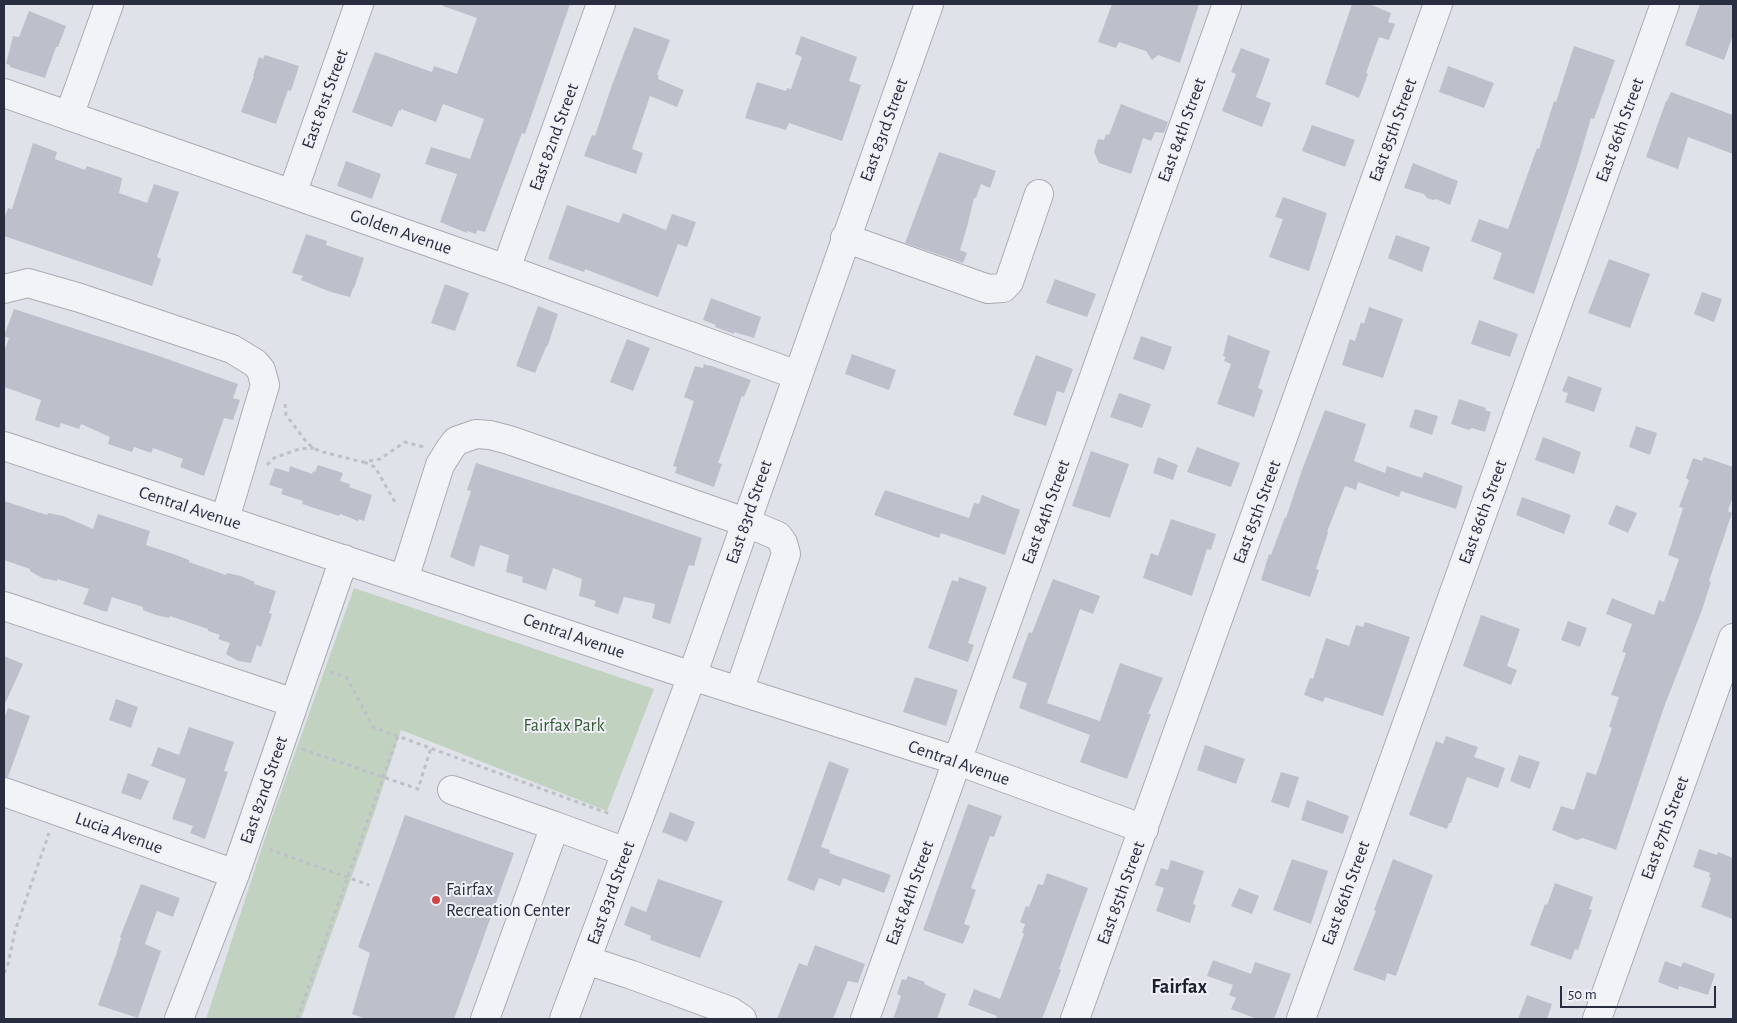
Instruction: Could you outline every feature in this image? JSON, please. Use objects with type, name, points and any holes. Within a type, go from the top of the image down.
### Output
[{"type":"street","points":[[69,116],[109,4]]},
{"type":"street","name":"East 81st Street","points":[[292,194],[359,4]]},
{"type":"street","name":"East 82nd Street","points":[[506,270],[602,4]]},
{"type":"street","name":"East 83rd Street","points":[[564,1019],[692,676],[929,4]]},
{"type":"street","name":"East 84th Street","points":[[865,1019],[1227,4]]},
{"type":"street","name":"East 85th Street","points":[[1076,1019],[1438,4]]},
{"type":"street","name":"East 86th Street","points":[[1301,1019],[1665,4]]},
{"type":"street","name":"Golden Avenue","points":[[4,93],[797,375]]},
{"type":"street","points":[[846,238],[988,289],[1003,288],[1009,282],[1039,194]]},
{"type":"street","points":[[4,289],[28,283],[80,298],[232,349],[255,363],[261,370],[264,385],[225,519]]},
{"type":"street","points":[[404,579],[440,465],[456,441],[476,434],[490,435],[509,440],[745,522],[778,536],[784,544],[786,554],[740,691]]},
{"type":"street","name":"Central Avenue","points":[[4,446],[692,676],[958,761],[1144,829]]},
{"type":"street","name":"East 82nd Street","points":[[179,1019],[235,874],[344,559]]},
{"type":"street","points":[[4,606],[294,703]]},
{"type":"street","name":"East 87th Street","points":[[1597,1019],[1733,638]]},
{"type":"street","points":[[452,790],[626,852]]},
{"type":"street","name":"Lucia Avenue","points":[[4,792],[235,874]]},
{"type":"street","points":[[486,1019],[556,826]]},
{"type":"street","points":[[586,960],[730,1011],[742,1019]]},
{"type":"path","points":[[280,400],[285,401],[286,415],[308,444],[319,451],[363,462],[375,467],[395,502]]},
{"type":"path","points":[[363,462],[380,459],[405,442],[427,448]]},
{"type":"path","points":[[266,466],[274,458],[299,449],[314,448]]},
{"type":"path","points":[[323,669],[347,678],[373,727],[610,814]]},
{"type":"path","points":[[297,1019],[398,736]]},
{"type":"path","points":[[295,746],[418,789],[431,748]]},
{"type":"path","points":[[4,973],[8,964],[15,931],[50,832]]},
{"type":"path","points":[[268,849],[369,885]]},
{"type":"green space","name":"Fairfax Park","points":[[354,588],[654,689],[607,811],[401,730],[374,814],[301,1019],[206,1019],[271,820]]},
{"type":"building","points":[[443,4],[570,4],[525,134],[522,133],[485,232],[477,230],[476,234],[467,231],[467,233],[440,222],[457,174],[425,164],[431,147],[470,159],[484,119],[443,104],[436,122],[401,109],[392,127],[352,112],[375,52],[432,72],[434,66],[457,74],[477,18],[443,6]]},
{"type":"building","points":[[1112,4],[1199,4],[1180,63],[1158,55],[1152,60],[1146,51],[1119,42],[1116,48],[1098,42]]},
{"type":"building","points":[[1352,4],[1369,4],[1391,13],[1388,22],[1395,24],[1389,40],[1379,37],[1359,98],[1325,84]]},
{"type":"building","points":[[1700,4],[1733,4],[1733,35],[1724,60],[1685,45]]},
{"type":"building","points":[[29,11],[66,26],[45,78],[6,64],[13,36],[19,37]]},
{"type":"building","points":[[634,27],[670,40],[657,75],[659,75],[658,79],[684,90],[677,107],[650,96],[632,149],[643,153],[636,174],[584,156],[592,135],[595,136]]},
{"type":"building","points":[[801,36],[857,57],[849,81],[861,85],[842,141],[789,123],[786,130],[745,118],[757,82],[786,91],[787,88],[791,89],[802,57],[795,54]]},
{"type":"building","points":[[1574,46],[1615,60],[1594,119],[1591,118],[1534,294],[1493,279],[1502,253],[1471,241],[1479,219],[1508,229],[1537,148],[1539,149],[1554,101],[1556,102]]},
{"type":"building","points":[[1241,48],[1270,59],[1256,97],[1271,103],[1262,127],[1222,111],[1236,74],[1231,72]]},
{"type":"building","points":[[265,55],[299,66],[291,91],[288,90],[276,124],[241,112],[259,57],[263,59]]},
{"type":"building","points":[[1448,66],[1494,83],[1484,108],[1439,92]]},
{"type":"building","points":[[1671,92],[1733,115],[1733,154],[1688,137],[1678,169],[1646,157]]},
{"type":"building","points":[[1121,104],[1168,122],[1164,133],[1155,132],[1151,141],[1143,138],[1131,174],[1099,163],[1094,152],[1098,139],[1104,140],[1106,134],[1109,135]]},
{"type":"building","points":[[1312,125],[1355,140],[1345,167],[1302,151]]},
{"type":"building","points":[[33,143],[57,152],[55,159],[85,170],[87,166],[122,178],[119,193],[147,203],[154,184],[179,192],[157,257],[161,259],[152,286],[4,236],[4,219],[8,208],[12,209]]},
{"type":"building","points":[[939,152],[996,171],[990,188],[981,184],[976,198],[974,198],[960,250],[967,253],[963,263],[905,243]]},
{"type":"building","points":[[346,161],[381,174],[372,199],[337,186]]},
{"type":"building","points":[[1413,163],[1458,181],[1450,205],[1404,188]]},
{"type":"building","points":[[1283,197],[1327,213],[1309,271],[1269,257],[1283,219],[1275,217]]},
{"type":"building","points":[[567,205],[619,223],[623,213],[666,230],[672,214],[696,222],[687,247],[678,244],[658,297],[585,269],[584,272],[548,259]]},
{"type":"building","points":[[306,234],[327,241],[326,245],[364,258],[350,297],[331,292],[301,280],[303,276],[292,273]]},
{"type":"building","points":[[1396,235],[1430,247],[1422,272],[1388,258]]},
{"type":"building","points":[[1609,259],[1650,274],[1630,328],[1588,313]]},
{"type":"building","points":[[1055,279],[1096,294],[1087,317],[1046,303]]},
{"type":"building","points":[[445,284],[469,293],[455,331],[431,323]]},
{"type":"building","points":[[1702,292],[1722,299],[1714,322],[1694,314]]},
{"type":"building","points":[[711,298],[761,317],[754,338],[734,332],[734,334],[703,320]]},
{"type":"building","points":[[538,306],[558,314],[548,345],[535,373],[516,366]]},
{"type":"building","points":[[1369,307],[1403,319],[1383,378],[1342,365],[1350,339],[1355,341],[1361,322],[1364,324]]},
{"type":"building","points":[[14,309],[238,384],[233,398],[240,400],[233,420],[224,418],[204,476],[180,467],[183,459],[153,448],[151,453],[134,447],[132,452],[108,444],[110,437],[81,424],[79,429],[61,423],[59,428],[35,420],[41,400],[4,387],[4,352],[9,338],[4,336]]},
{"type":"building","points":[[1479,320],[1518,334],[1510,357],[1471,344]]},
{"type":"building","points":[[1228,335],[1270,351],[1258,388],[1263,390],[1254,417],[1217,404],[1231,364],[1224,361],[1226,357],[1223,356]]},
{"type":"building","points":[[1141,336],[1172,347],[1164,370],[1133,359]]},
{"type":"building","points":[[627,339],[650,348],[633,391],[610,382]]},
{"type":"building","points":[[852,354],[896,370],[889,390],[845,374]]},
{"type":"building","points":[[1036,355],[1073,369],[1064,393],[1057,391],[1046,426],[1013,415]]},
{"type":"building","points":[[704,364],[751,380],[744,397],[742,396],[718,463],[722,464],[714,487],[675,473],[677,467],[673,466],[694,401],[684,397],[695,366],[703,368]]},
{"type":"building","points":[[1568,376],[1602,388],[1594,412],[1565,402],[1568,393],[1562,391]]},
{"type":"building","points":[[1119,393],[1151,404],[1142,428],[1110,417]]},
{"type":"building","points":[[1459,399],[1486,408],[1485,410],[1491,412],[1485,432],[1472,428],[1469,430],[1451,424]]},
{"type":"building","points":[[1415,409],[1438,416],[1432,435],[1409,427]]},
{"type":"building","points":[[1325,410],[1366,424],[1354,461],[1385,473],[1387,466],[1422,478],[1424,472],[1463,486],[1456,509],[1401,491],[1399,497],[1358,482],[1356,490],[1345,486],[1327,532],[1316,569],[1319,570],[1310,597],[1261,580],[1269,554],[1271,555],[1286,518]]},
{"type":"building","points":[[1636,426],[1657,433],[1650,455],[1629,447]]},
{"type":"building","points":[[1543,437],[1581,452],[1574,474],[1535,460]]},
{"type":"building","points":[[1197,447],[1240,463],[1231,487],[1187,472]]},
{"type":"building","points":[[1091,451],[1129,464],[1110,518],[1072,506]]},
{"type":"building","points":[[1158,457],[1178,465],[1173,480],[1153,473]]},
{"type":"building","points":[[1704,457],[1733,467],[1733,496],[1728,511],[1732,513],[1709,581],[1711,582],[1702,610],[1664,707],[1616,850],[1583,838],[1577,840],[1552,830],[1561,806],[1574,810],[1587,772],[1596,775],[1612,728],[1609,727],[1619,697],[1611,695],[1626,653],[1622,652],[1632,624],[1606,614],[1612,598],[1654,615],[1659,600],[1664,602],[1679,559],[1668,555],[1683,508],[1679,507],[1689,480],[1686,478],[1693,458],[1702,461]]},
{"type":"building","points":[[476,463],[702,538],[694,566],[689,565],[670,624],[652,618],[655,604],[624,597],[618,614],[594,606],[596,601],[579,596],[582,579],[553,568],[546,590],[522,582],[523,577],[506,572],[509,555],[480,545],[474,567],[450,557],[471,491],[467,490]]},
{"type":"building","points":[[318,465],[343,473],[340,481],[350,484],[349,487],[372,495],[364,521],[359,519],[358,521],[340,514],[339,516],[302,504],[303,501],[281,494],[283,489],[269,485],[275,468],[289,472],[290,466],[312,474]]},
{"type":"building","points":[[885,490],[969,518],[974,503],[979,504],[982,495],[1020,510],[1005,555],[941,533],[939,538],[874,515]]},
{"type":"building","points":[[1522,497],[1571,515],[1564,534],[1516,515]]},
{"type":"building","points":[[4,501],[47,515],[48,513],[63,516],[93,529],[98,514],[150,531],[146,545],[226,575],[227,573],[241,576],[255,582],[254,584],[276,591],[269,613],[272,614],[261,647],[257,645],[251,663],[238,661],[226,654],[230,643],[218,639],[220,635],[208,631],[208,629],[170,616],[169,618],[156,615],[143,610],[143,607],[112,597],[107,612],[100,610],[83,604],[89,589],[57,579],[57,581],[42,578],[30,571],[30,569],[4,560]]},
{"type":"building","points":[[1616,505],[1637,513],[1628,533],[1608,524]]},
{"type":"building","points":[[1171,519],[1216,534],[1211,550],[1207,549],[1192,596],[1143,578],[1151,553],[1158,556]]},
{"type":"building","points":[[959,577],[987,587],[968,643],[974,645],[968,662],[928,648],[952,580],[958,582]]},
{"type":"building","points":[[1053,579],[1100,596],[1093,614],[1080,609],[1047,703],[1100,721],[1120,663],[1163,678],[1148,714],[1151,714],[1127,779],[1080,762],[1090,735],[1019,708],[1027,683],[1012,678],[1029,632],[1032,633]]},
{"type":"building","points":[[1481,615],[1520,629],[1507,666],[1517,670],[1511,685],[1463,666]]},
{"type":"building","points":[[1568,621],[1587,628],[1580,647],[1561,640]]},
{"type":"building","points":[[1365,622],[1410,637],[1383,716],[1325,697],[1323,702],[1304,695],[1310,678],[1313,679],[1326,638],[1349,646],[1356,625],[1363,627]]},
{"type":"building","points":[[4,656],[23,664],[4,706]]},
{"type":"building","points":[[915,677],[958,690],[946,726],[903,712]]},
{"type":"building","points":[[116,699],[138,707],[131,728],[109,720]]},
{"type":"building","points":[[8,708],[30,716],[8,777],[4,777],[4,719]]},
{"type":"building","points":[[189,727],[234,742],[224,771],[228,772],[205,839],[190,833],[193,826],[172,819],[186,779],[151,766],[158,747],[179,755]]},
{"type":"building","points":[[1446,736],[1478,747],[1474,757],[1505,768],[1498,788],[1467,777],[1451,823],[1449,823],[1447,829],[1409,815],[1436,741],[1443,744]]},
{"type":"building","points":[[1205,745],[1245,759],[1236,784],[1197,770]]},
{"type":"building","points":[[1519,755],[1540,762],[1530,789],[1510,781]]},
{"type":"building","points":[[829,761],[849,769],[821,847],[830,850],[829,853],[891,875],[884,893],[843,878],[840,886],[819,878],[814,891],[787,880]]},
{"type":"building","points":[[1281,772],[1299,777],[1289,808],[1271,802]]},
{"type":"building","points":[[128,773],[149,781],[141,800],[121,793]]},
{"type":"building","points":[[1307,800],[1349,816],[1343,834],[1301,820]]},
{"type":"building","points":[[968,804],[1002,816],[994,837],[990,836],[971,888],[976,890],[964,924],[970,926],[963,944],[923,930]]},
{"type":"building","points":[[670,812],[695,822],[687,842],[662,832]]},
{"type":"building","name":"Fairfax Recreation Center","points":[[405,815],[514,853],[454,1019],[367,1019],[352,1014],[370,953],[358,947]]},
{"type":"building","points":[[1699,849],[1717,855],[1718,852],[1733,858],[1733,919],[1701,907],[1711,878],[1709,877],[1710,873],[1693,867]]},
{"type":"building","points":[[1292,859],[1328,871],[1311,924],[1273,910]]},
{"type":"building","points":[[1393,859],[1433,875],[1396,976],[1387,973],[1385,981],[1353,970],[1376,911],[1374,910]]},
{"type":"building","points":[[1171,860],[1204,871],[1193,904],[1196,905],[1190,923],[1156,911],[1164,888],[1155,885],[1161,868],[1168,870]]},
{"type":"building","points":[[1047,873],[1088,888],[1059,969],[1061,970],[1042,1019],[996,1019],[997,1016],[968,1005],[974,989],[1000,999],[1024,934],[1022,933],[1025,924],[1020,922],[1026,906],[1029,907],[1038,884],[1043,885]]},
{"type":"building","points":[[658,879],[723,901],[700,958],[650,940],[651,936],[624,925],[631,906],[646,912]]},
{"type":"building","points":[[1555,883],[1593,897],[1589,909],[1592,910],[1578,950],[1575,949],[1571,960],[1530,945]]},
{"type":"building","points":[[141,884],[180,898],[173,917],[157,911],[145,944],[161,951],[138,1018],[98,1005],[116,955],[120,937]]},
{"type":"building","points":[[1239,888],[1259,896],[1252,914],[1231,906]]},
{"type":"building","points":[[815,945],[865,964],[858,983],[848,981],[833,1019],[777,1019],[799,963],[807,966]]},
{"type":"building","points":[[1213,960],[1251,974],[1255,962],[1291,974],[1274,1019],[1257,1019],[1231,1009],[1236,998],[1229,995],[1233,985],[1207,976]]},
{"type":"building","points":[[1665,961],[1681,967],[1683,962],[1715,974],[1708,995],[1679,986],[1678,990],[1658,982]]},
{"type":"building","points":[[908,976],[925,982],[924,984],[946,994],[937,1019],[893,1019],[901,996],[897,994],[902,979],[906,980]]},
{"type":"building","points":[[1527,995],[1552,1004],[1547,1019],[1518,1019]]},
{"type":"place","name":"Fairfax Recreation Center","points":[[436,900]]},
{"type":"district","name":"Fairfax","points":[[1179,987]]}]
